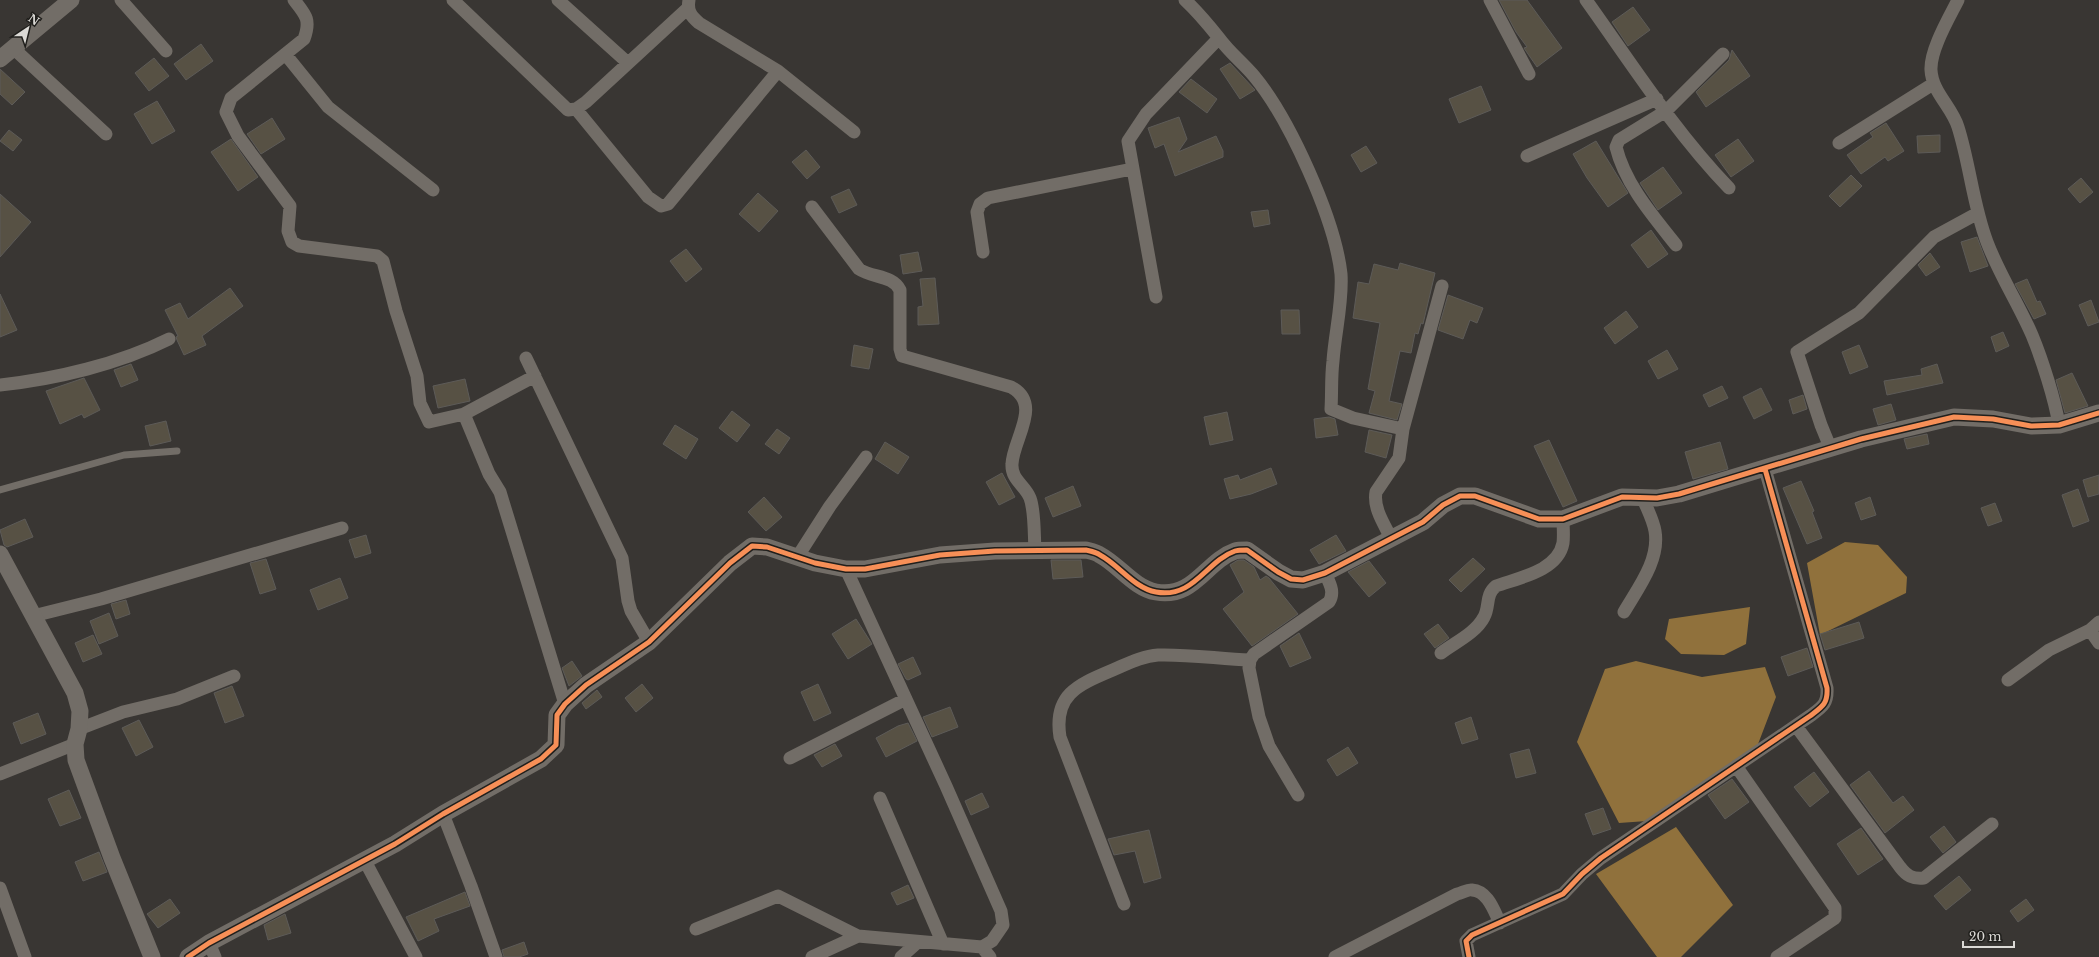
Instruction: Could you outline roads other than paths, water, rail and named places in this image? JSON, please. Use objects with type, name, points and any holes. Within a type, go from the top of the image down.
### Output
[{"type":"street","points":[[121,0],[166,51]]},
{"type":"street","points":[[294,0],[307,20],[308,29],[304,39],[231,98],[226,112],[238,136],[290,206],[288,231],[292,242],[299,246],[377,256],[383,261],[396,311],[417,376],[420,403],[429,422],[464,414],[535,376]]},
{"type":"street","points":[[453,0],[568,110],[576,109],[628,63],[688,4],[692,16],[699,23],[778,72],[854,132]]},
{"type":"street","points":[[558,0],[628,63]]},
{"type":"street","points":[[1185,0],[1204,18],[1219,38],[1254,76],[1286,127],[1315,185],[1334,242],[1340,272],[1341,291],[1332,362],[1331,409],[1353,418],[1403,429]]},
{"type":"street","points":[[1490,0],[1529,74]]},
{"type":"street","points":[[1586,0],[1666,111],[1715,174],[1729,188]]},
{"type":"street","points":[[1958,0],[1934,52],[1931,69],[1934,84],[1958,126],[1978,213],[1986,240],[2002,278],[2032,335],[2057,411],[2059,425]]},
{"type":"street","points":[[67,3],[6,53],[106,134]]},
{"type":"street","points":[[1156,297],[1128,141],[1146,114],[1219,38]]},
{"type":"street","points":[[1676,245],[1648,211],[1624,170],[1616,147],[1619,140],[1666,111],[1723,54]]},
{"type":"street","points":[[286,55],[328,107],[433,190]]},
{"type":"street","points":[[576,109],[648,197],[661,206],[668,204],[778,72]]},
{"type":"street","points":[[1839,143],[1934,84]]},
{"type":"street","points":[[1527,156],[1657,99]]},
{"type":"street","points":[[983,252],[977,212],[980,204],[988,198],[1132,169]]},
{"type":"street","points":[[812,207],[859,268],[866,274],[890,280],[897,284],[900,290],[900,349],[902,356],[1012,387],[1020,392],[1024,398],[1026,413],[1012,463],[1012,473],[1030,499],[1035,550]]},
{"type":"street","points":[[1830,447],[1821,425],[1797,352],[1859,313],[1934,237],[1978,213]]},
{"type":"street","points":[[1391,538],[1379,513],[1375,498],[1376,492],[1399,458],[1403,429],[1442,286]]},
{"type":"street","points":[[0,385],[29,382],[120,359],[143,352],[169,339]]},
{"type":"street","points":[[526,358],[622,558],[631,612],[649,642]]},
{"type":"street","points":[[188,957],[212,950],[443,814],[541,759],[556,745],[558,715],[565,704],[586,685],[649,642],[730,563],[752,546],[767,547],[816,563],[846,569],[865,569],[940,555],[1035,550],[1086,550],[1100,554],[1143,588],[1156,592],[1174,592],[1192,584],[1224,558],[1234,552],[1247,550],[1292,579],[1303,580],[1325,574],[1423,522],[1443,505],[1460,496],[1475,496],[1539,519],[1564,518],[1622,497],[1642,496],[1657,498],[1679,494],[1765,469],[1830,447],[1898,429],[1954,417],[1993,419],[2031,426],[2059,425],[2099,413]]},
{"type":"street","points":[[464,414],[489,474],[500,492],[565,704]]},
{"type":"street","points":[[798,556],[830,506],[866,456]]},
{"type":"street","points":[[1469,957],[1466,941],[1472,935],[1563,894],[1582,874],[1602,858],[1796,726],[1822,707],[1827,699],[1827,688],[1765,469]]},
{"type":"street","points":[[1624,612],[1650,566],[1655,551],[1656,542],[1654,529],[1642,496]]},
{"type":"street","points":[[1441,653],[1469,632],[1484,618],[1490,590],[1496,586],[1546,567],[1554,562],[1562,544],[1564,518]]},
{"type":"street","points":[[33,616],[108,596],[342,528]]},
{"type":"street","points":[[0,554],[75,693],[80,711],[76,760],[137,924],[152,957]]},
{"type":"street","points":[[696,929],[778,896],[858,936],[943,944],[986,952],[1003,925],[1001,911],[846,569]]},
{"type":"street","points":[[1298,795],[1269,746],[1258,717],[1249,668],[1250,660],[1254,654],[1329,602],[1332,596],[1331,587],[1325,574]]},
{"type":"street","points":[[2008,680],[2049,650],[2094,626],[2099,643]]},
{"type":"street","points":[[1124,904],[1060,737],[1058,726],[1064,700],[1072,690],[1082,682],[1144,657],[1171,656],[1250,660]]},
{"type":"street","points":[[0,774],[123,712],[177,699],[234,676]]},
{"type":"street","points":[[790,758],[906,699]]},
{"type":"street","points":[[1796,726],[1900,867],[1906,874],[1914,879],[1924,878],[1992,824]]},
{"type":"street","points":[[1736,766],[1834,908],[1835,918],[1777,957]]},
{"type":"street","points":[[880,798],[943,944]]},
{"type":"street","points":[[443,814],[471,886],[496,957]]},
{"type":"street","points":[[365,861],[416,957]]},
{"type":"street","points":[[0,888],[25,957]]},
{"type":"street","points":[[1335,957],[1457,894],[1472,890],[1481,893],[1488,900],[1500,923]]},
{"type":"street","points":[[812,957],[858,936]]},
{"type":"street","points":[[901,957],[918,942]]},
{"type":"lane","points":[[0,490],[124,455],[177,451]]}]
